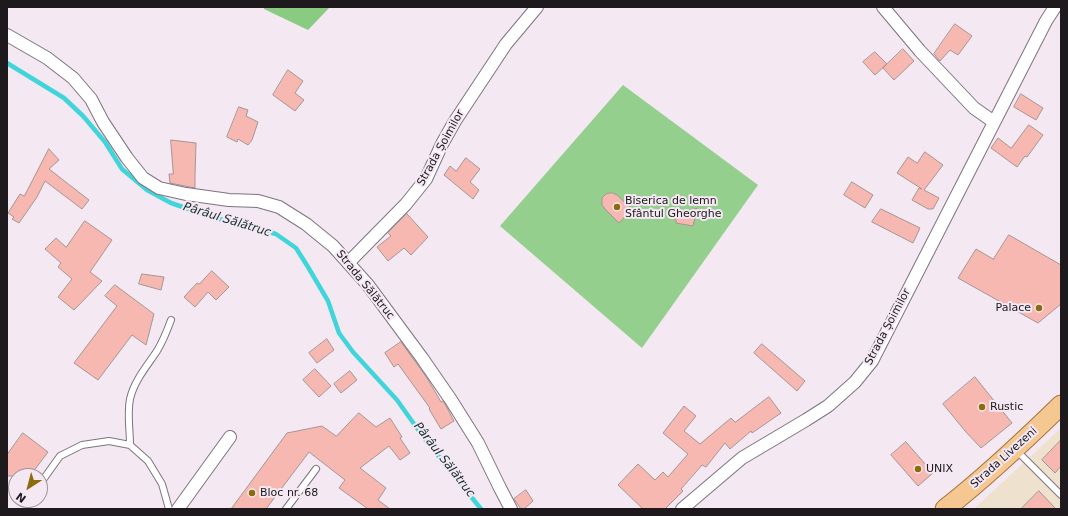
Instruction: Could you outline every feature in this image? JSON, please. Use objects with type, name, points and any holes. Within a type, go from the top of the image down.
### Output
[{"type":"main road","name":"Strada Livezeni","points":[[945,509],[1015,449],[1061,405]]},
{"type":"street","name":"Strada Șoimilor","points":[[348,263],[406,204],[426,179],[454,121],[506,44],[538,7]]},
{"type":"street","points":[[883,7],[920,51],[974,108],[994,122]]},
{"type":"street","name":"Strada Șoimilor","points":[[682,509],[742,458],[828,406],[855,382],[872,361],[1046,21],[1055,7]]},
{"type":"street","name":"Strada Sălătruc","points":[[7,35],[47,58],[73,78],[91,99],[103,122],[127,158],[143,178],[159,188],[186,194],[229,200],[258,201],[280,207],[306,224],[333,246],[368,285],[451,400],[478,443],[511,509]]},
{"type":"street","points":[[178,509],[230,437]]},
{"type":"lane","points":[[130,445],[130,399],[138,380],[157,350],[171,320]]},
{"type":"lane","points":[[48,473],[60,456],[82,445],[109,441],[130,445],[148,461],[162,484],[169,509]]},
{"type":"lane","points":[[1015,449],[1061,495]]},
{"type":"lane","points":[[286,509],[316,469]]},
{"type":"shaded area","points":[[1061,428],[1061,509],[974,509],[976,507]]},
{"type":"green space","points":[[264,7],[330,7],[308,30],[264,9]]},
{"type":"green space","points":[[623,85],[758,185],[642,348],[500,226]]},
{"type":"building","points":[[955,24],[972,36],[958,55],[950,50],[940,61],[934,54]]},
{"type":"building","points":[[903,49],[914,61],[894,80],[883,68]]},
{"type":"building","points":[[875,52],[887,64],[875,75],[863,62]]},
{"type":"building","points":[[288,70],[303,81],[295,93],[304,100],[295,111],[273,95]]},
{"type":"building","points":[[1021,94],[1043,108],[1036,120],[1014,107]]},
{"type":"building","points":[[239,107],[248,110],[246,116],[258,122],[252,140],[248,145],[238,139],[237,142],[227,137]]},
{"type":"building","points":[[1029,125],[1043,135],[1027,157],[1025,156],[1017,167],[991,148],[998,138],[1011,148]]},
{"type":"building","points":[[171,140],[196,143],[195,188],[170,183],[169,174],[173,174]]},
{"type":"building","points":[[49,149],[59,160],[49,169],[89,200],[82,209],[45,181],[37,197],[19,223],[12,219],[14,217],[8,213],[20,194],[24,196]]},
{"type":"building","points":[[925,152],[943,165],[924,190],[939,198],[933,209],[928,209],[912,200],[919,188],[922,189],[897,173],[908,157],[917,163]]},
{"type":"building","points":[[466,158],[480,169],[470,182],[479,190],[473,199],[444,175],[450,166],[456,171]]},
{"type":"building","points":[[852,182],[873,195],[865,208],[844,195]]},
{"type":"building","name":"Biserica de lemn Sfântul Gheorghe","points":[[610,193],[617,195],[632,209],[619,223],[602,205],[602,198],[606,194]]},
{"type":"building","points":[[697,209],[693,226],[676,223],[676,213]]},
{"type":"building","points":[[881,209],[920,228],[913,243],[872,222]]},
{"type":"building","points":[[407,214],[428,237],[411,255],[404,248],[388,261],[377,247],[391,236],[388,233]]},
{"type":"building","points":[[85,221],[112,240],[90,272],[102,281],[74,310],[58,297],[72,279],[58,267],[61,263],[45,249],[56,238],[66,247]]},
{"type":"building","points":[[1009,235],[1061,265],[1061,304],[1038,323],[958,278],[976,249],[993,259]]},
{"type":"building","points":[[212,271],[229,287],[216,300],[208,292],[195,307],[184,297],[197,283],[199,284]]},
{"type":"building","points":[[142,274],[164,277],[161,290],[139,284]]},
{"type":"building","points":[[115,285],[154,314],[146,345],[132,335],[98,380],[74,363],[117,306],[105,296]]},
{"type":"building","points":[[327,339],[334,350],[317,363],[309,353]]},
{"type":"building","points":[[401,342],[427,378],[441,402],[443,401],[454,421],[441,429],[429,409],[430,408],[398,364],[394,367],[385,353]]},
{"type":"building","points":[[762,344],[805,381],[797,391],[754,353]]},
{"type":"building","points":[[315,369],[331,386],[319,397],[303,380]]},
{"type":"building","points":[[350,371],[357,380],[341,393],[334,384]]},
{"type":"building","points":[[975,377],[1012,423],[981,448],[943,404]]},
{"type":"building","points":[[769,397],[781,413],[752,433],[751,431],[730,449],[725,443],[706,467],[702,465],[681,489],[683,491],[665,509],[643,509],[618,485],[638,464],[655,480],[663,472],[668,477],[688,454],[663,433],[684,406],[696,416],[684,431],[700,444],[731,418],[735,422]]},
{"type":"building","points":[[359,413],[376,427],[390,418],[402,437],[400,438],[410,453],[400,460],[389,446],[360,468],[386,488],[378,500],[390,509],[368,509],[339,488],[345,480],[309,452],[266,509],[231,509],[287,433],[322,426],[336,436]]},
{"type":"building","points":[[23,433],[48,452],[36,468],[8,468],[8,476],[7,455]]},
{"type":"building","points":[[1061,440],[1061,466],[1055,473],[1042,460]]},
{"type":"building","points":[[906,442],[933,473],[918,486],[891,455]]},
{"type":"building","points":[[526,490],[533,501],[524,509],[521,509],[514,499]]},
{"type":"building","points":[[1039,491],[1056,509],[1021,509]]},
{"type":"waterway","name":"Pârâul Sălătruc","points":[[7,63],[64,98],[83,116],[105,142],[122,169],[147,190],[171,203],[212,217],[276,234],[296,248],[328,301],[339,333],[353,352],[397,400],[424,438],[481,509]]},
{"type":"place","name":"Biserica de lemn Sfântul Gheorghe","points":[[617,207]]},
{"type":"place","name":"Palace","points":[[1039,308]]},
{"type":"place","name":"Rustic","points":[[982,407]]},
{"type":"place","name":"UNIX","points":[[918,469]]},
{"type":"place","name":"Bloc nr. 68","points":[[252,493]]}]
